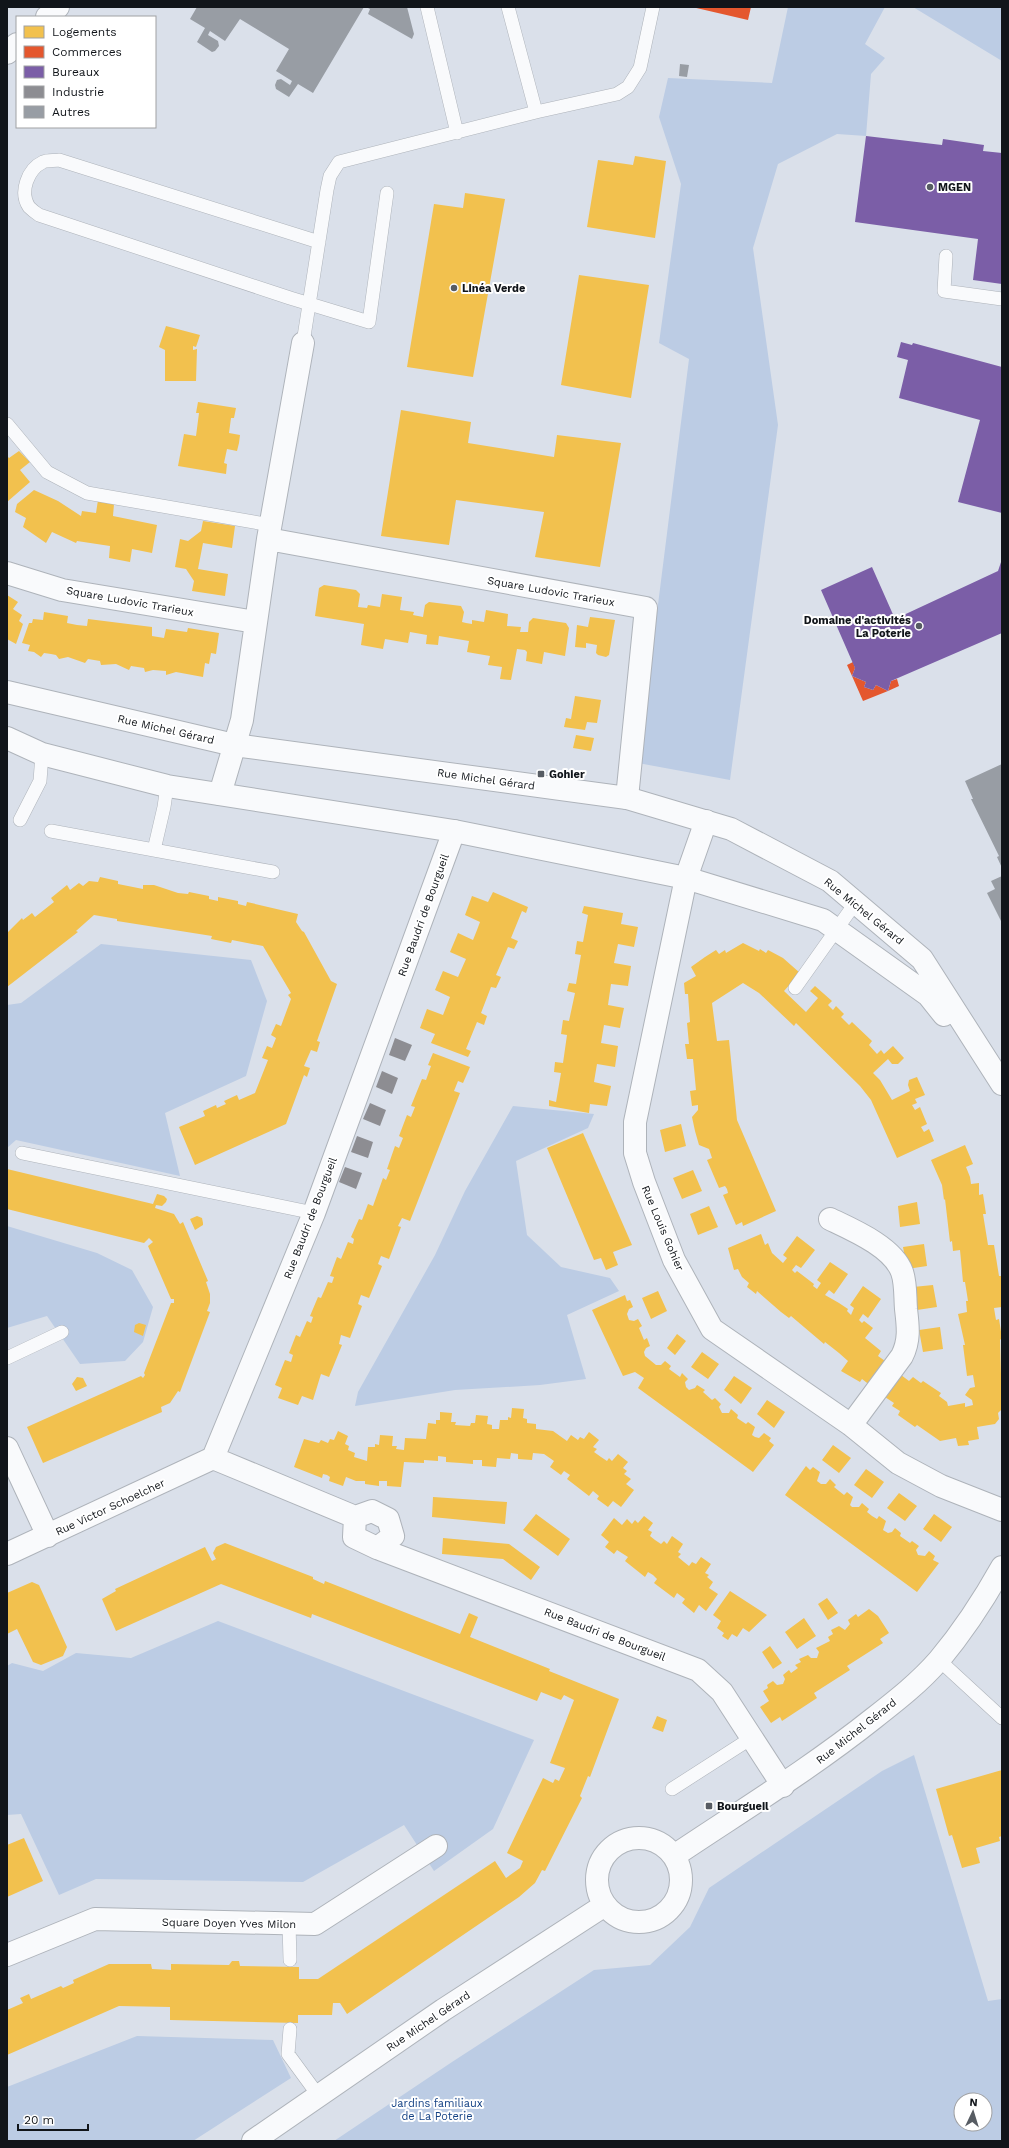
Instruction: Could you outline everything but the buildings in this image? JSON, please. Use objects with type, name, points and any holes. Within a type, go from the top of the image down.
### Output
[{"type":"street","points":[[48,16],[58,7]]},
{"type":"street","points":[[7,53],[16,45]]},
{"type":"street","points":[[220,794],[242,720],[255,622],[303,343]]},
{"type":"street","name":"Square Ludovic Trarieux","points":[[270,532],[646,608],[626,798]]},
{"type":"street","name":"Square Ludovic Trarieux","points":[[7,573],[62,590],[255,622]]},
{"type":"street","name":"Rue Michel Gérard","points":[[7,692],[234,745],[626,798],[731,829],[830,880],[922,960],[1002,1084]]},
{"type":"street","points":[[7,738],[42,754],[167,786],[454,832],[686,878],[823,920],[928,995],[1002,1088]]},
{"type":"street","name":"Rue Louis Gohier","points":[[706,821],[686,878],[635,1122],[634,1153],[674,1260],[712,1329],[851,1425],[898,1463],[941,1486],[1002,1510]]},
{"type":"street","name":"Rue Baudri de Bourgueil","points":[[213,1458],[314,1213],[454,832]]},
{"type":"street","points":[[830,1219],[870,1240],[894,1259],[902,1272],[904,1281],[909,1336],[907,1346],[902,1356],[851,1425]]},
{"type":"street","points":[[7,1448],[48,1536]]},
{"type":"street","points":[[213,1458],[355,1517],[372,1511],[388,1519],[393,1536],[377,1548],[354,1537],[355,1517]]},
{"type":"street","name":"Rue Victor Schoelcher","points":[[7,1554],[213,1458]]},
{"type":"street","name":"Rue Baudri de Bourgueil","points":[[377,1548],[698,1670],[722,1692],[753,1737],[783,1786]]},
{"type":"street","name":"Rue Michel Gérard","points":[[674,1856],[783,1786],[850,1738],[909,1690],[939,1660],[980,1607],[1002,1567]]},
{"type":"street","points":[[641,1838],[660,1844],[674,1856],[680,1872],[680,1889],[678,1897],[667,1912],[656,1919],[636,1922],[618,1917],[605,1905],[598,1888],[598,1874],[602,1861],[614,1847],[627,1841],[641,1838]]},
{"type":"street","name":"Square Doyen Yves Milon","points":[[7,1955],[95,1919],[315,1924],[436,1846]]},
{"type":"street","name":"Rue Michel Gérard","points":[[253,2141],[318,2095],[481,1985],[605,1905]]},
{"type":"lane","points":[[427,7],[457,133]]},
{"type":"lane","points":[[508,7],[536,112]]},
{"type":"lane","points":[[303,343],[330,176],[339,162],[536,112],[617,94],[628,87],[640,68],[653,7]]},
{"type":"lane","points":[[319,242],[59,160],[44,162],[33,169],[26,180],[26,191],[29,206],[39,215],[309,304],[369,322],[387,194]]},
{"type":"lane","points":[[946,256],[944,291],[1002,298]]},
{"type":"lane","points":[[7,424],[47,472],[87,494],[270,532]]},
{"type":"lane","points":[[20,820],[40,781],[42,754]]},
{"type":"lane","points":[[154,850],[164,807],[167,786]]},
{"type":"lane","points":[[51,831],[273,872]]},
{"type":"lane","points":[[795,988],[856,902]]},
{"type":"lane","points":[[22,1153],[314,1213]]},
{"type":"lane","points":[[7,1358],[62,1332]]},
{"type":"lane","points":[[939,1660],[1002,1718]]},
{"type":"lane","points":[[672,1789],[753,1737]]},
{"type":"lane","points":[[289,1924],[290,1960]]},
{"type":"lane","points":[[290,2030],[288,2054],[318,2095]]},
{"type":"green space","points":[[788,7],[885,7],[865,44],[885,58],[871,74],[866,136],[837,134],[778,164],[753,248],[778,425],[730,780],[638,763],[689,359],[659,343],[681,184],[659,117],[668,78],[772,83]]},
{"type":"green space","points":[[913,7],[1002,7],[1002,61]]},
{"type":"green space","points":[[101,944],[251,960],[267,1001],[246,1076],[165,1113],[180,1176],[16,1140],[7,1148],[7,1005],[21,1003]]},
{"type":"green space","points":[[513,1106],[594,1114],[588,1128],[516,1161],[527,1235],[561,1267],[610,1278],[619,1291],[567,1315],[586,1379],[540,1385],[455,1390],[355,1406],[358,1392],[435,1255],[465,1191]]},
{"type":"green space","points":[[7,1226],[97,1253],[132,1270],[153,1307],[143,1342],[125,1361],[80,1364],[47,1316],[7,1328]]},
{"type":"green space","points":[[218,1621],[534,1740],[493,1829],[434,1871],[404,1825],[303,1882],[96,1879],[59,1895],[21,1814],[7,1815],[7,1666],[12,1663],[43,1671],[76,1653],[131,1658]]},
{"type":"green space","name":"Jardins familiaux de La Poterie","points":[[914,1755],[988,2001],[1002,1999],[1002,2141],[334,2141],[594,1970],[650,1965],[690,1927],[709,1888],[882,1771]]},
{"type":"green space","points":[[137,2036],[273,2040],[291,2078],[193,2141],[7,2141],[7,2087]]},
{"type":"place","name":"MGEN","points":[[930,187]]},
{"type":"place","name":"Linéa Verde","points":[[454,288]]},
{"type":"place","name":"Domaine d'activités La Poterie","points":[[919,626]]},
{"type":"place","name":"Gohier","points":[[541,774]]},
{"type":"place","name":"Bourgueil","points":[[709,1806]]}]
